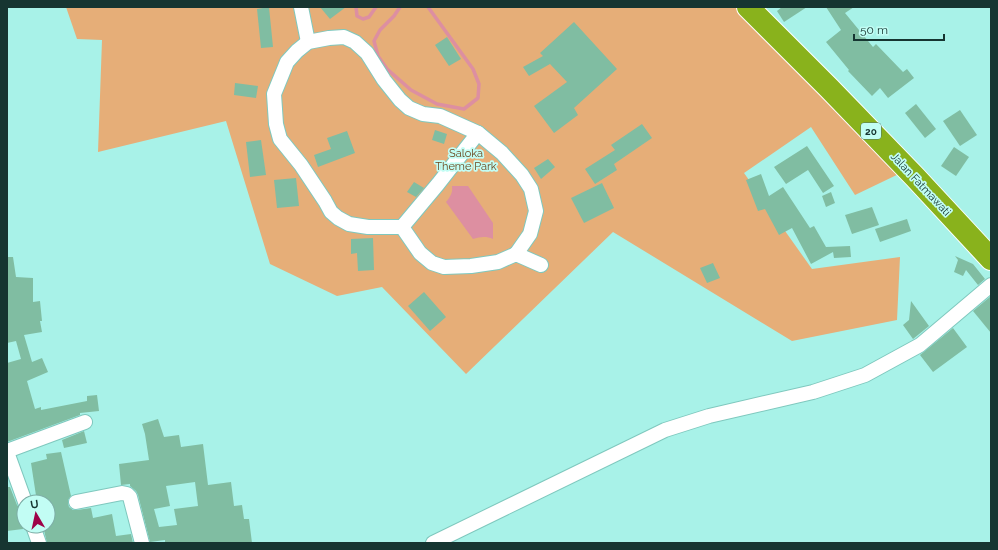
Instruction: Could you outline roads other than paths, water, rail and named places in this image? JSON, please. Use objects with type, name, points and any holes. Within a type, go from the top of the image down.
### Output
[{"type":"highway","name":"Jalan Fatmawati","points":[[748,7],[915,177],[991,259]]},
{"type":"street","points":[[301,7],[308,42]]},
{"type":"street","points":[[402,227],[420,253],[432,263],[444,267],[471,266],[498,262],[516,254],[530,234],[536,211],[531,189],[522,175],[502,153],[478,132],[440,116],[423,114],[409,108],[400,100],[384,80],[367,53],[355,42],[344,37],[308,42],[297,50],[287,62],[274,94],[276,124],[280,139],[301,165],[331,212],[349,224],[368,227],[402,227],[434,189],[478,132]]},
{"type":"street","points":[[516,254],[541,265]]},
{"type":"street","points":[[433,543],[665,430],[709,416],[813,392],[865,375],[920,345],[991,285]]},
{"type":"street","points":[[22,494],[7,451],[85,422]]},
{"type":"street","points":[[76,502],[122,493],[127,494],[130,497],[142,543]]},
{"type":"waterway","points":[[356,7],[357,16],[363,19],[369,17],[376,7]]},
{"type":"waterway","points":[[400,7],[394,16],[380,30],[374,41],[378,56],[387,69],[411,90],[437,104],[464,109],[478,98],[479,84],[473,69],[428,7]]},
{"type":"park label","name":"Saloka Theme Park","points":[[466,159]]}]
